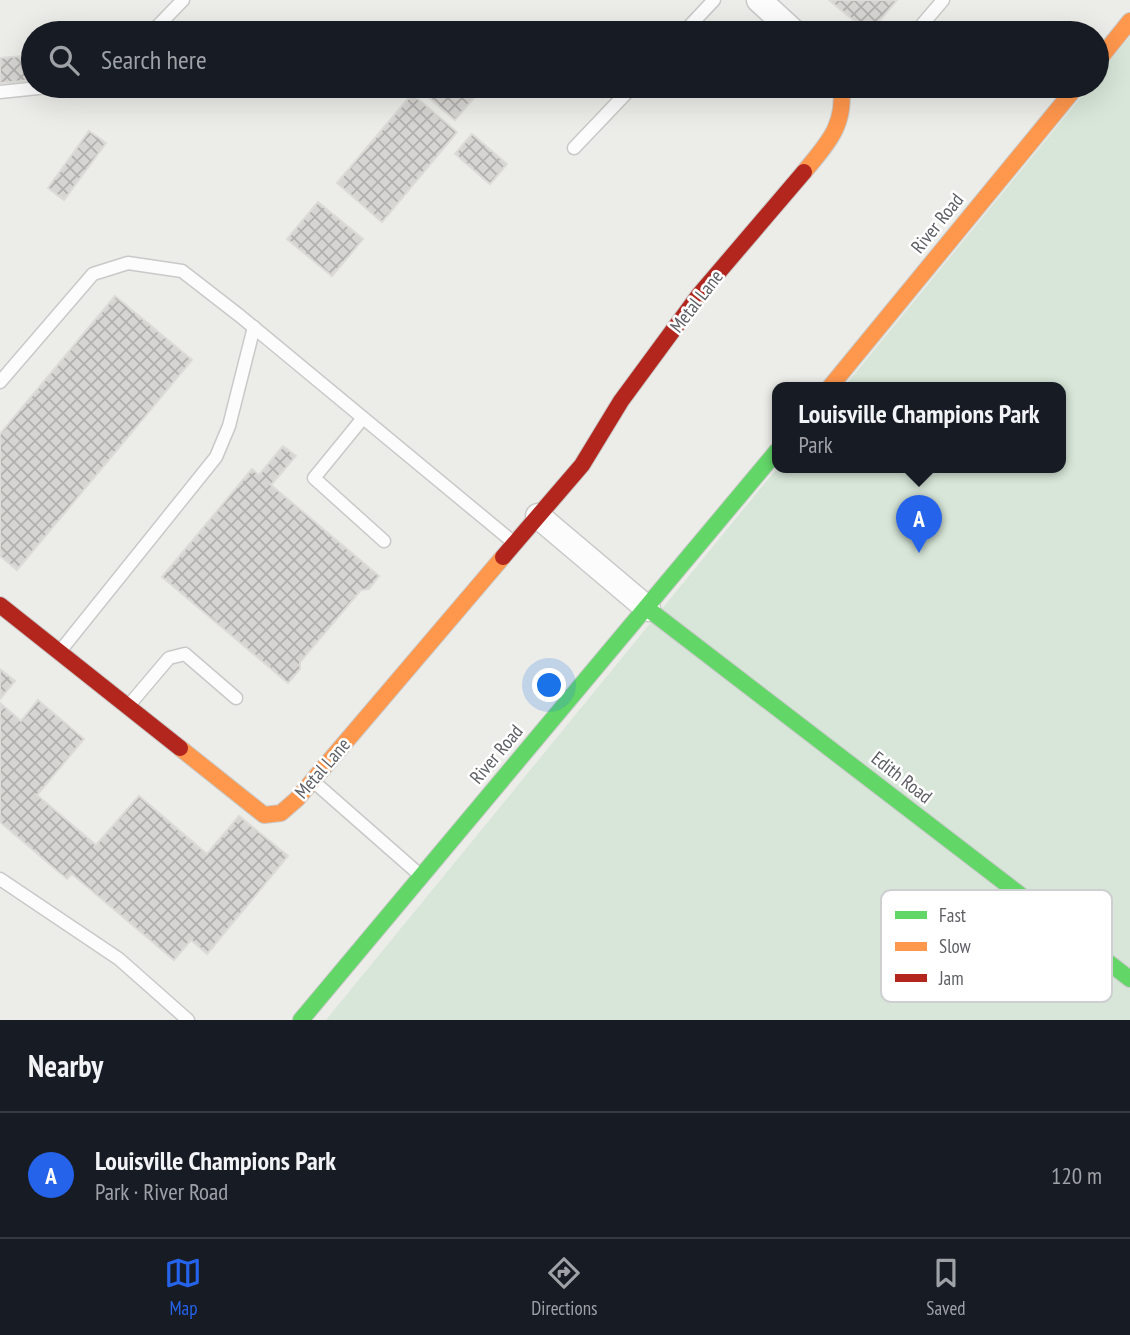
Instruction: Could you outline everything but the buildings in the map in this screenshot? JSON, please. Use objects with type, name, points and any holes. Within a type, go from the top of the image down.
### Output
[{"type":"street","points":[[759,0],[782,21]]},
{"type":"street","points":[[1109,47],[1130,21]]},
{"type":"street","name":"Metal Lane","points":[[0,605],[264,815],[281,813],[312,781],[582,465],[621,401],[699,295],[826,146],[839,125],[843,98]]},
{"type":"street","name":"River Road","points":[[834,382],[1067,98]]},
{"type":"street","name":"River Road","points":[[301,1020],[648,609],[772,457]]},
{"type":"street","points":[[538,516],[648,609]]},
{"type":"street","name":"Edith Road","points":[[648,609],[1014,890]]},
{"type":"street","name":"Edith Road","points":[[1112,965],[1130,979]]},
{"type":"lane","points":[[163,21],[183,0]]},
{"type":"lane","points":[[694,21],[714,0]]},
{"type":"lane","points":[[925,21],[943,0]]},
{"type":"lane","points":[[0,92],[21,90]]},
{"type":"lane","points":[[573,148],[621,98]]},
{"type":"lane","points":[[0,382],[93,274],[128,263],[182,271],[254,327],[515,544]]},
{"type":"lane","points":[[59,653],[216,457],[229,426],[254,327]]},
{"type":"lane","points":[[363,418],[314,478],[384,541]]},
{"type":"lane","points":[[128,707],[169,658],[185,654],[236,698]]},
{"type":"lane","points":[[312,781],[421,876]]},
{"type":"lane","points":[[0,879],[118,959],[188,1020]]},
{"type":"green space","points":[[1130,36],[1130,1020],[326,1020],[773,473],[1066,473],[1066,382],[848,382],[1080,98],[1109,98],[1109,62]]},
{"type":"traffic: fast","points":[[301,1020],[772,457]]},
{"type":"traffic: fast","points":[[648,609],[1014,890]]},
{"type":"traffic: fast","points":[[1112,965],[1130,979]]},
{"type":"traffic: slow","points":[[1109,47],[1130,21]]},
{"type":"traffic: slow","points":[[804,172],[833,133],[841,112],[842,98]]},
{"type":"traffic: slow","points":[[834,382],[1067,98]]},
{"type":"traffic: slow","points":[[180,748],[264,815],[281,813],[297,799],[503,557]]},
{"type":"traffic: jam","points":[[503,557],[582,465],[621,401],[699,295],[804,172]]},
{"type":"traffic: jam","points":[[0,605],[180,748]]},
{"type":"place","name":"Louisville Champions Park","points":[[919,553]]}]
